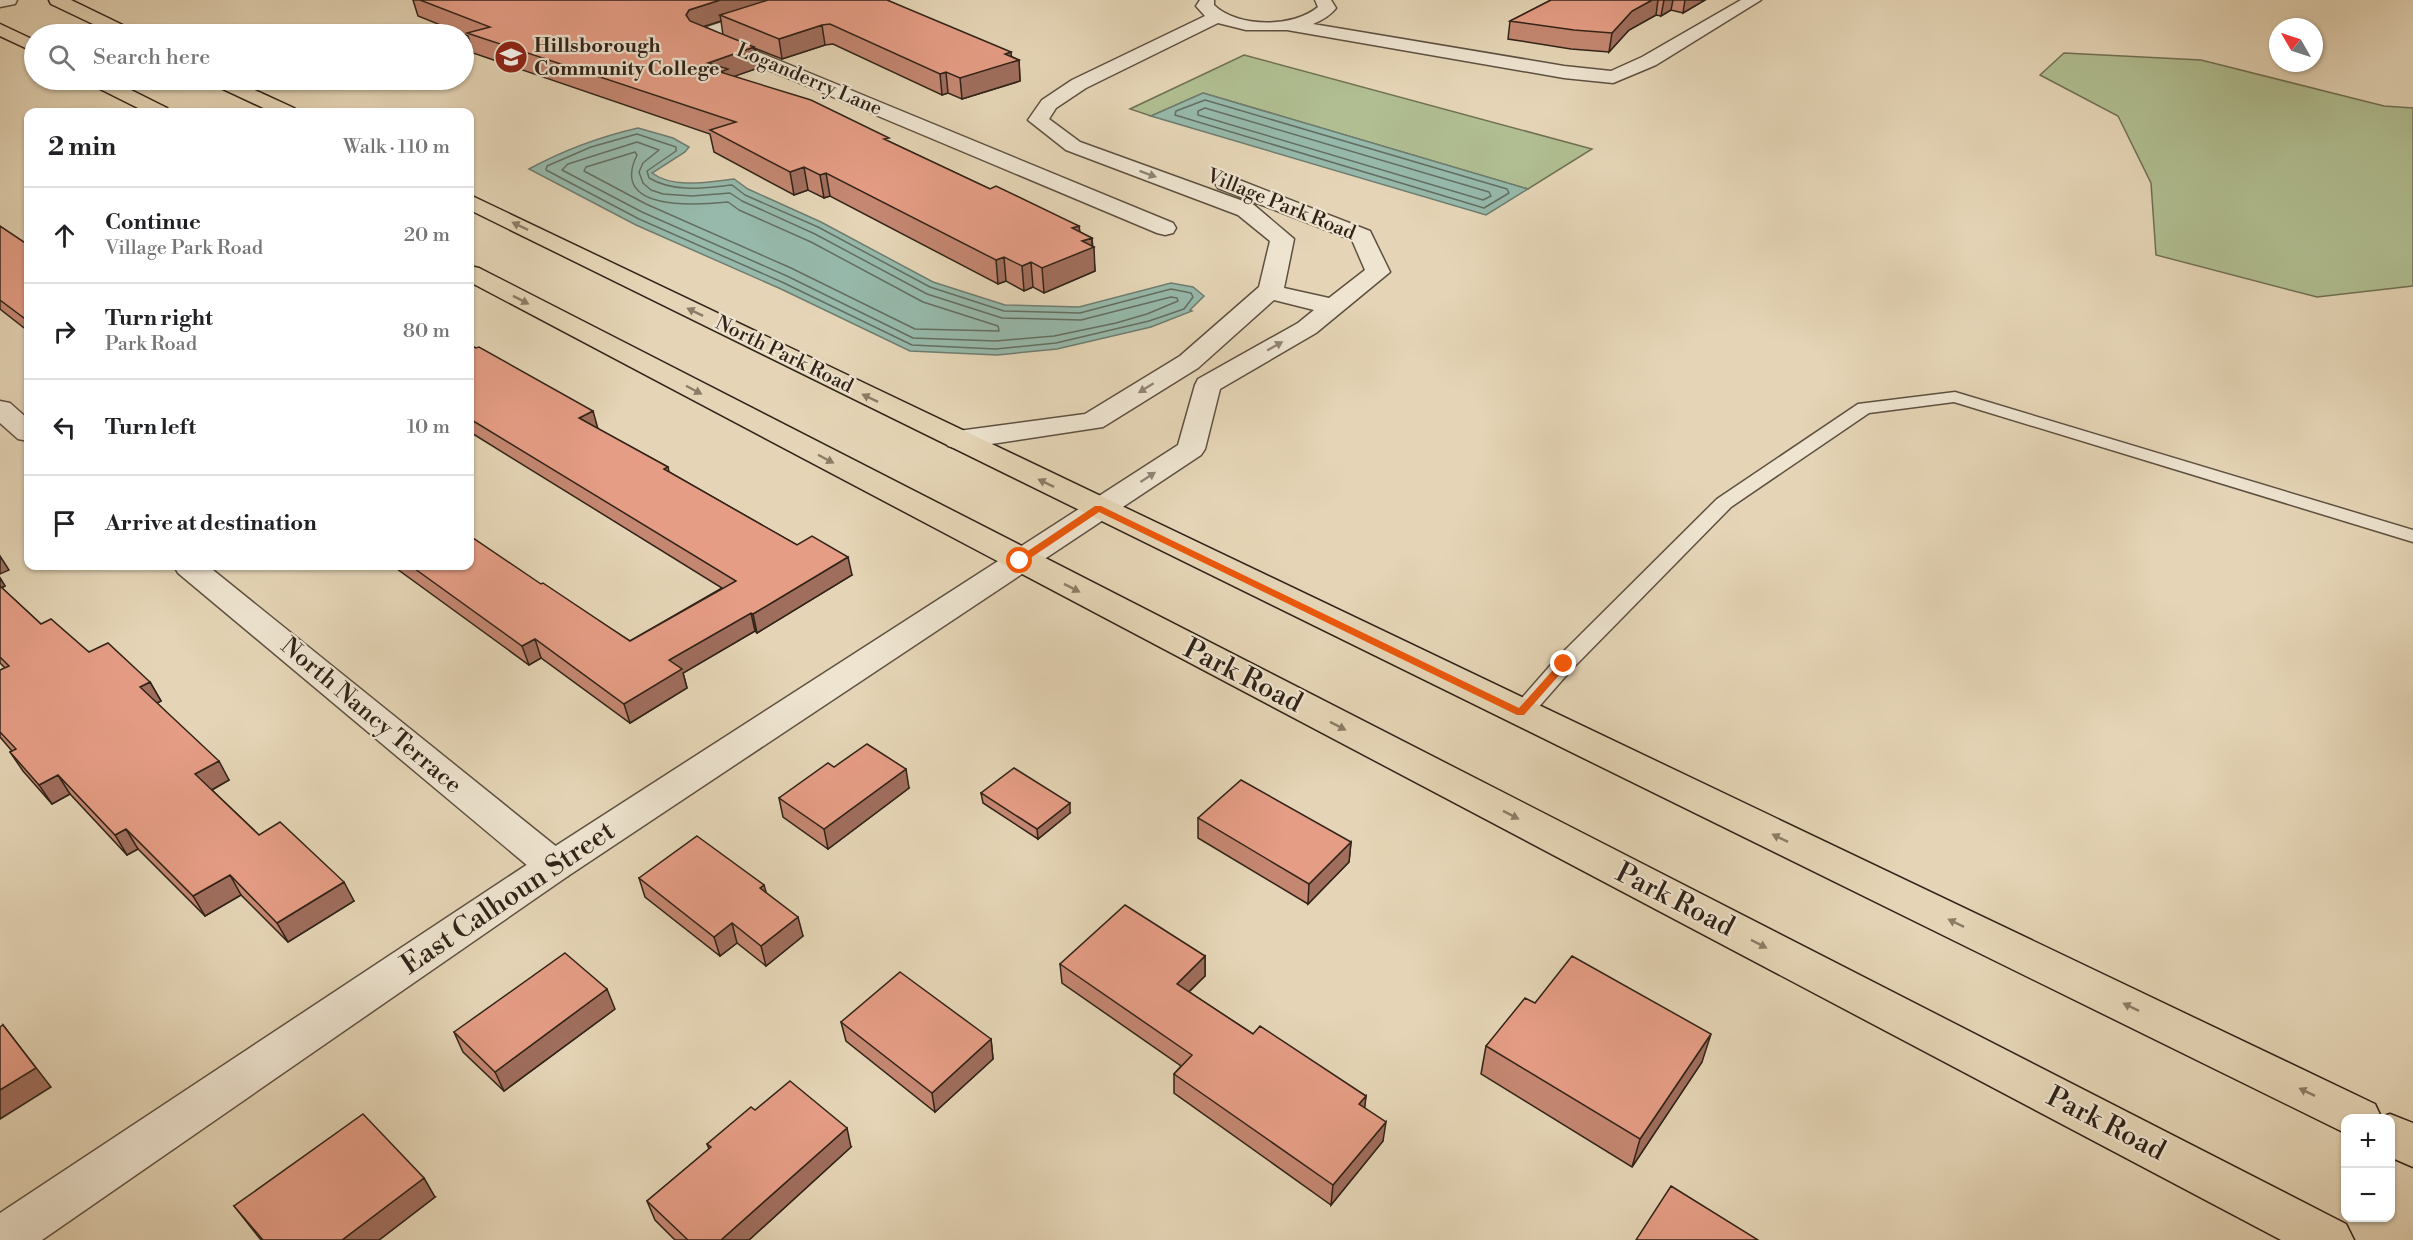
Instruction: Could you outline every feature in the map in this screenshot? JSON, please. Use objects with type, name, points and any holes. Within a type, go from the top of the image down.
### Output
[{"type":"main road","points":[[57,0],[106,24]]},
{"type":"main road","points":[[0,29],[24,42]]},
{"type":"main road","points":[[117,90],[152,108]]},
{"type":"main road","points":[[240,90],[278,108]]},
{"type":"main road","name":"North Park Road","points":[[474,204],[1098,508]]},
{"type":"main road","points":[[474,275],[1020,561]]},
{"type":"main road","points":[[1098,508],[2349,1114]]},
{"type":"main road","name":"Park Road","points":[[1020,561],[2329,1240]]},
{"type":"main road","points":[[2395,1136],[2413,1146]]},
{"type":"street","points":[[0,2],[9,0]]},
{"type":"street","name":"Loganderry Lane","points":[[806,0],[700,35],[1165,228]]},
{"type":"street","points":[[1052,130],[1038,120],[1049,104],[1079,84],[1212,9],[1236,23],[1256,26],[1286,25],[1312,20],[1323,14],[1327,8],[1323,0]]},
{"type":"street","points":[[1286,25],[1564,72],[1613,76],[1649,61],[1753,0]]},
{"type":"street","name":"Village Park Road","points":[[1052,130],[1073,146],[1246,210],[1282,239],[1269,292]]},
{"type":"street","name":"Village Park Road","points":[[1052,130],[1107,143],[1174,163],[1362,236],[1378,272],[1307,328],[1208,385]]},
{"type":"street","points":[[1020,168],[1053,158],[1073,146]]},
{"type":"street","points":[[1254,216],[1281,203]]},
{"type":"street","points":[[958,440],[1093,421],[1189,362],[1269,292],[1334,307]]},
{"type":"street","points":[[1020,561],[1191,449],[1208,385],[1174,371]]},
{"type":"street","points":[[0,409],[24,430]]},
{"type":"street","name":"East Calhoun Street","points":[[1,1240],[554,866],[1020,561]]},
{"type":"street","name":"North Nancy Terrace","points":[[194,570],[554,866]]},
{"type":"lane","points":[[1521,713],[1564,664],[1724,503],[1864,408],[1955,397],[2413,536]]},
{"type":"shaded area","points":[[2064,53],[2201,60],[2384,106],[2413,108],[2413,286],[2317,297],[2156,255],[2151,183],[2118,116],[2040,75]]},
{"type":"shaded area","points":[[1244,55],[1592,149],[1528,189],[1203,93],[1151,116],[1130,109]]},
{"type":"water","points":[[1203,93],[1528,189],[1486,215],[1151,116]]},
{"type":"water","points":[[638,128],[673,138],[689,147],[652,173],[661,178],[681,183],[734,179],[748,189],[821,222],[933,282],[1005,305],[1079,307],[1171,283],[1193,287],[1204,296],[1190,310],[1192,311],[1151,327],[1057,349],[997,355],[910,351],[781,289],[636,225],[529,169],[582,145]]},
{"type":"building","points":[[420,0],[720,0],[689,10],[686,15],[690,21],[754,47],[708,63],[728,69],[720,72],[811,100],[889,138],[884,139],[990,189],[996,186],[1079,226],[1072,228],[1092,238],[1082,241],[1094,247],[1042,268],[1031,262],[1022,266],[1004,257],[996,260],[826,173],[820,175],[804,167],[790,172],[710,130],[736,122],[474,35],[474,31],[490,27]]},
{"type":"building","points":[[768,0],[887,0],[1011,52],[1005,54],[1019,60],[960,78],[946,72],[940,74],[830,24],[779,39],[720,15]]},
{"type":"building","points":[[1551,0],[1652,0],[1632,11],[1612,33],[1510,21]]},
{"type":"building","points":[[0,226],[24,242],[24,318],[0,300]]},
{"type":"building","points":[[474,347],[479,347],[593,411],[579,418],[668,467],[664,469],[797,545],[812,536],[848,557],[753,614],[751,613],[669,660],[682,669],[624,704],[535,639],[522,646],[417,570],[474,570],[474,539],[630,641],[736,581],[474,421]]},
{"type":"building","points":[[0,586],[41,624],[51,619],[89,652],[108,643],[150,682],[140,687],[219,761],[195,774],[259,835],[280,822],[344,882],[277,923],[230,875],[193,896],[126,829],[115,835],[58,775],[39,785],[10,752],[16,749],[0,732],[0,670],[9,666],[0,657]]},
{"type":"building","points":[[867,744],[906,769],[824,829],[779,798],[828,763],[834,767]]},
{"type":"building","points":[[1014,768],[1070,803],[1037,829],[981,793]]},
{"type":"building","points":[[1241,780],[1351,842],[1309,884],[1198,818]]},
{"type":"building","points":[[697,836],[764,885],[760,888],[798,917],[761,946],[732,923],[714,937],[639,878]]},
{"type":"building","points":[[1125,905],[1205,956],[1177,984],[1253,1034],[1260,1026],[1366,1096],[1359,1104],[1386,1122],[1333,1185],[1174,1074],[1192,1055],[1060,964]]},
{"type":"building","points":[[565,953],[607,989],[495,1072],[454,1032]]},
{"type":"building","points":[[1572,956],[1711,1034],[1640,1139],[1486,1046],[1525,998],[1535,1003]]},
{"type":"building","points":[[900,972],[991,1039],[932,1093],[841,1022]]},
{"type":"building","points":[[3,1025],[36,1068],[0,1090],[0,1027]]},
{"type":"building","points":[[790,1081],[847,1128],[721,1240],[688,1240],[647,1201],[711,1147],[707,1144],[751,1107],[755,1110]]},
{"type":"building","points":[[363,1114],[424,1178],[342,1240],[263,1240],[234,1206]]},
{"type":"building","points":[[1671,1186],[1758,1240],[1636,1240]]},
{"type":"place","name":"Hillsborough Community College","points":[[511,57]]},
{"type":"route","points":[[1020,561],[1098,508],[1521,713],[1564,664]]}]
